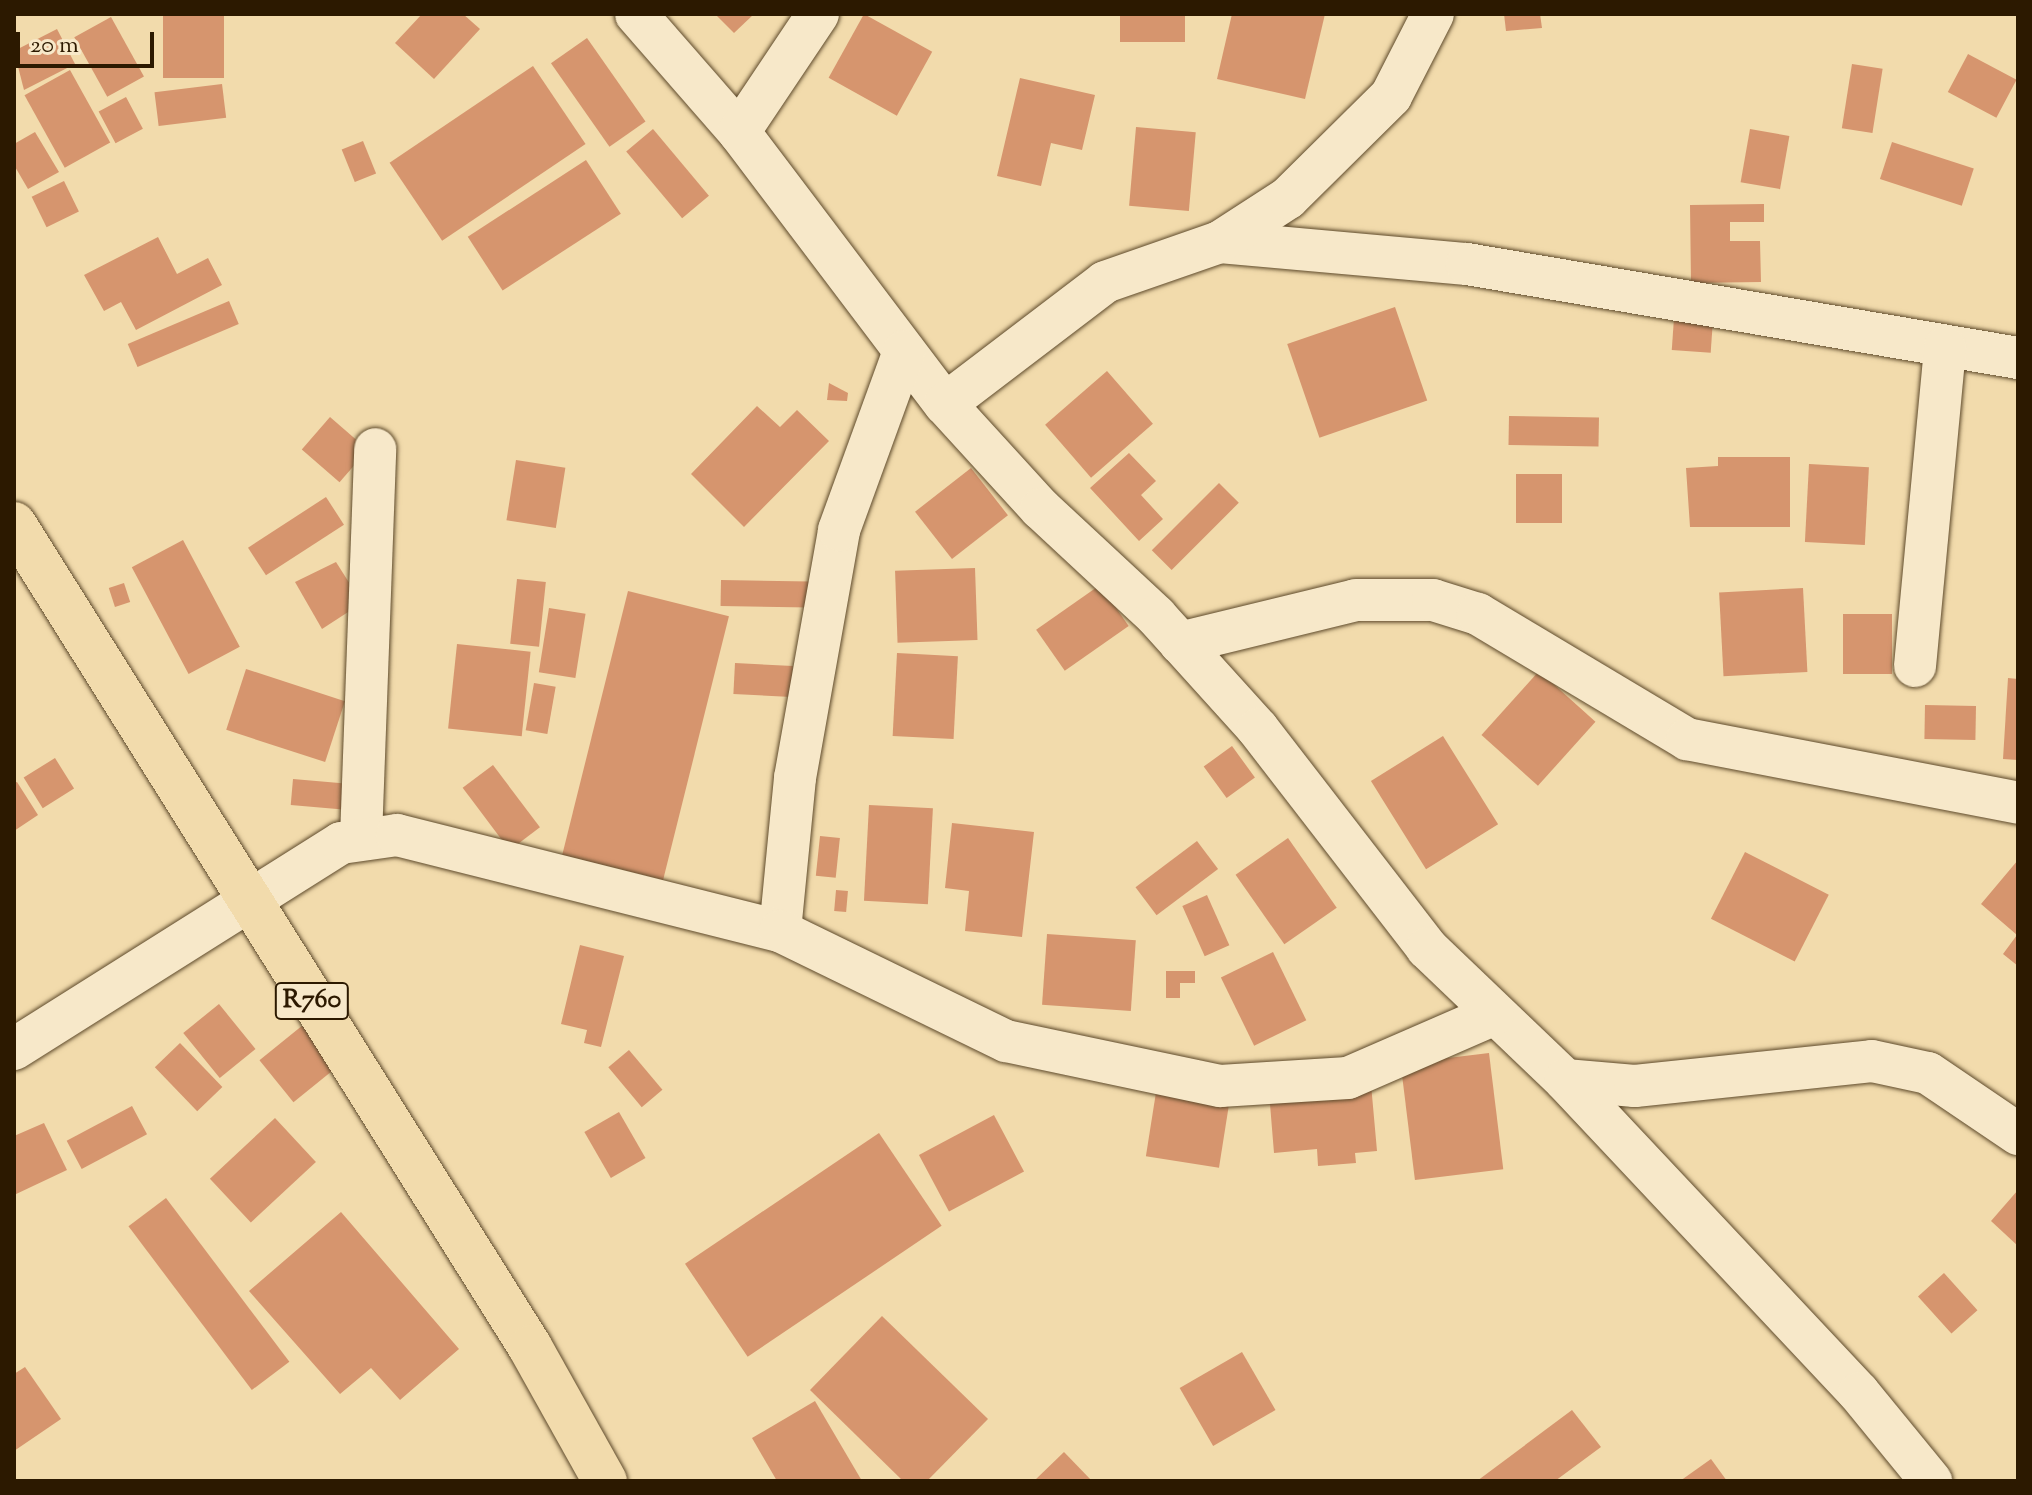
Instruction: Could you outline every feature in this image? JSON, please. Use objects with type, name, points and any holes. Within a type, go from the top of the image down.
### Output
[{"type":"main road","name":"R760","points":[[14,524],[530,1347],[605,1481]]},
{"type":"street","points":[[636,14],[739,132],[945,404],[1180,643],[1258,729],[1427,948],[1493,1015],[1565,1080],[1859,1393],[1931,1481]]},
{"type":"street","points":[[739,132],[818,14]]},
{"type":"street","points":[[945,404],[1105,282],[1220,242],[1288,198],[1391,96],[1433,14]]},
{"type":"street","points":[[1220,242],[1467,264],[2018,358]]},
{"type":"street","points":[[1915,666],[1945,347]]},
{"type":"street","points":[[780,931],[795,778],[839,530],[904,351]]},
{"type":"street","points":[[361,838],[375,449]]},
{"type":"street","points":[[1180,643],[1356,600],[1433,600],[1478,614],[1687,739],[2018,803]]},
{"type":"street","points":[[14,1049],[341,843],[361,838],[426,838],[780,931],[1006,1041],[1220,1086],[1348,1078],[1493,1015]]},
{"type":"street","points":[[1565,1080],[1635,1086],[1836,1060],[1884,1063],[1928,1073],[2018,1134]]},
{"type":"building","points":[[163,14],[224,14],[224,78],[163,78]]},
{"type":"building","points":[[422,14],[463,14],[480,29],[434,79],[395,43]]},
{"type":"building","points":[[715,14],[754,14],[734,33]]},
{"type":"building","points":[[864,14],[932,52],[897,116],[829,78]]},
{"type":"building","points":[[1120,14],[1185,14],[1185,42],[1120,42]]},
{"type":"building","points":[[1232,14],[1325,14],[1305,99],[1217,79]]},
{"type":"building","points":[[1504,14],[1540,14],[1542,28],[1506,31]]},
{"type":"building","points":[[111,17],[144,76],[107,97],[74,37]]},
{"type":"building","points":[[57,29],[75,64],[24,90],[14,51]]},
{"type":"building","points":[[587,38],[646,122],[609,147],[551,63]]},
{"type":"building","points":[[1968,54],[2017,80],[1996,118],[1948,92]]},
{"type":"building","points":[[1852,64],[1883,69],[1872,133],[1842,128]]},
{"type":"building","points":[[533,66],[586,144],[442,241],[390,163]]},
{"type":"building","points":[[70,70],[110,143],[65,168],[25,95]]},
{"type":"building","points":[[1020,78],[1095,95],[1082,150],[1051,143],[1041,186],[997,176]]},
{"type":"building","points":[[222,84],[226,118],[159,126],[155,92]]},
{"type":"building","points":[[126,97],[143,129],[116,143],[99,112]]},
{"type":"building","points":[[1136,127],[1196,132],[1189,211],[1129,206]]},
{"type":"building","points":[[653,129],[709,196],[682,218],[626,151]]},
{"type":"building","points":[[1750,129],[1789,136],[1780,189],[1741,182]]},
{"type":"building","points":[[35,132],[59,172],[28,189],[14,165],[14,144]]},
{"type":"building","points":[[363,141],[376,173],[355,182],[342,150]]},
{"type":"building","points":[[1892,142],[1974,169],[1962,206],[1880,179]]},
{"type":"building","points":[[586,160],[621,214],[503,290],[468,237]]},
{"type":"building","points":[[64,181],[79,212],[47,227],[32,197]]},
{"type":"building","points":[[1764,204],[1764,222],[1730,222],[1730,241],[1760,241],[1761,282],[1691,283],[1690,205]]},
{"type":"building","points":[[158,237],[177,274],[208,258],[222,285],[136,330],[121,302],[104,311],[84,275]]},
{"type":"building","points":[[229,301],[239,324],[138,367],[128,344]]},
{"type":"building","points":[[1395,307],[1427,401],[1319,438],[1287,344]]},
{"type":"building","points":[[1674,318],[1713,321],[1711,353],[1672,350]]},
{"type":"building","points":[[1107,371],[1153,424],[1091,478],[1045,425]]},
{"type":"building","points":[[829,383],[848,393],[847,401],[827,400]]},
{"type":"building","points":[[757,406],[780,427],[797,410],[829,441],[744,527],[691,474]]},
{"type":"building","points":[[1509,416],[1599,418],[1598,447],[1508,445]]},
{"type":"building","points":[[330,417],[368,450],[340,482],[302,449]]},
{"type":"building","points":[[1129,453],[1156,481],[1141,495],[1163,519],[1139,541],[1090,488]]},
{"type":"building","points":[[1718,457],[1790,457],[1790,527],[1690,527],[1686,468],[1718,466]]},
{"type":"building","points":[[516,460],[565,468],[556,528],[506,520]]},
{"type":"building","points":[[1809,464],[1869,467],[1865,545],[1805,542]]},
{"type":"building","points":[[971,468],[1008,515],[952,559],[915,512]]},
{"type":"building","points":[[1516,474],[1562,474],[1562,523],[1516,523]]},
{"type":"building","points":[[1219,483],[1239,503],[1172,570],[1152,550]]},
{"type":"building","points":[[326,497],[344,525],[266,575],[248,548]]},
{"type":"building","points":[[183,540],[240,647],[189,674],[132,567]]},
{"type":"building","points":[[336,562],[362,603],[322,629],[295,582]]},
{"type":"building","points":[[975,568],[978,640],[898,643],[895,571]]},
{"type":"building","points":[[517,579],[546,582],[539,647],[510,644]]},
{"type":"building","points":[[721,580],[810,582],[810,608],[721,606]]},
{"type":"building","points":[[124,583],[130,602],[115,607],[109,588]]},
{"type":"building","points":[[1100,585],[1129,626],[1065,671],[1036,630]]},
{"type":"building","points":[[1803,588],[1807,672],[1724,676],[1719,592]]},
{"type":"building","points":[[628,591],[729,616],[663,880],[562,855]]},
{"type":"building","points":[[549,608],[586,614],[575,678],[539,672]]},
{"type":"building","points":[[1843,614],[1892,614],[1892,674],[1843,674]]},
{"type":"building","points":[[457,644],[531,652],[522,736],[448,729]]},
{"type":"building","points":[[897,653],[958,656],[954,739],[893,736]]},
{"type":"building","points":[[735,663],[793,666],[791,697],[733,694]]},
{"type":"building","points":[[246,669],[345,701],[325,762],[226,730]]},
{"type":"building","points":[[1539,671],[1595,722],[1538,786],[1481,735]]},
{"type":"building","points":[[2008,678],[2018,679],[2018,760],[2003,759]]},
{"type":"building","points":[[534,683],[556,687],[547,734],[526,730]]},
{"type":"building","points":[[1925,705],[1976,706],[1975,740],[1924,739]]},
{"type":"building","points":[[1443,736],[1498,824],[1426,869],[1371,781]]},
{"type":"building","points":[[1232,746],[1255,778],[1227,798],[1204,767]]},
{"type":"building","points":[[55,758],[74,789],[43,808],[24,778]]},
{"type":"building","points":[[493,765],[540,827],[510,850],[463,788]]},
{"type":"building","points":[[293,779],[354,784],[352,810],[291,805]]},
{"type":"building","points":[[17,782],[38,815],[14,831],[14,783]]},
{"type":"building","points":[[869,805],[933,808],[928,904],[864,901]]},
{"type":"building","points":[[952,823],[1034,832],[1022,937],[965,931],[969,891],[945,888]]},
{"type":"building","points":[[820,836],[840,838],[836,878],[816,876]]},
{"type":"building","points":[[1288,838],[1337,908],[1284,944],[1236,875]]},
{"type":"building","points":[[1197,841],[1218,869],[1157,915],[1136,887]]},
{"type":"building","points":[[1745,852],[1829,895],[1795,962],[1711,919]]},
{"type":"building","points":[[2018,860],[2018,966],[2003,954],[2017,935],[1981,904]]},
{"type":"building","points":[[836,890],[848,891],[846,912],[834,911]]},
{"type":"building","points":[[1207,895],[1229,945],[1205,956],[1182,906]]},
{"type":"building","points":[[1047,934],[1136,940],[1131,1011],[1042,1005]]},
{"type":"building","points":[[580,945],[624,956],[601,1047],[584,1043],[587,1030],[561,1024]]},
{"type":"building","points":[[1273,952],[1306,1020],[1254,1046],[1221,977]]},
{"type":"building","points":[[1166,971],[1195,971],[1195,983],[1180,983],[1180,998],[1166,998]]},
{"type":"building","points":[[219,1004],[256,1049],[220,1078],[183,1033]]},
{"type":"building","points":[[303,1025],[337,1067],[293,1102],[259,1060]]},
{"type":"building","points":[[180,1043],[222,1087],[197,1111],[155,1067]]},
{"type":"building","points":[[629,1050],[662,1090],[642,1107],[608,1067]]},
{"type":"building","points":[[1489,1053],[1503,1169],[1415,1180],[1401,1064]]},
{"type":"building","points":[[1371,1084],[1377,1151],[1355,1153],[1356,1163],[1318,1166],[1317,1149],[1274,1153],[1269,1092]]},
{"type":"building","points":[[1157,1086],[1230,1098],[1219,1168],[1146,1156]]},
{"type":"building","points":[[132,1106],[147,1134],[82,1169],[67,1141]]},
{"type":"building","points":[[619,1112],[646,1158],[611,1178],[584,1132]]},
{"type":"building","points":[[994,1115],[1024,1172],[949,1211],[919,1155]]},
{"type":"building","points":[[275,1118],[316,1162],[251,1223],[210,1179]]},
{"type":"building","points":[[44,1123],[67,1170],[14,1195],[14,1136]]},
{"type":"building","points":[[879,1133],[942,1226],[748,1357],[685,1264]]},
{"type":"building","points":[[2018,1190],[2018,1246],[1991,1221]]},
{"type":"building","points":[[166,1198],[289,1362],[252,1390],[128,1226]]},
{"type":"building","points":[[341,1212],[459,1349],[400,1400],[371,1368],[340,1394],[249,1291]]},
{"type":"building","points":[[1944,1273],[1977,1310],[1951,1334],[1918,1296]]},
{"type":"building","points":[[882,1316],[988,1419],[927,1481],[903,1481],[810,1390]]},
{"type":"building","points":[[1242,1352],[1276,1410],[1213,1446],[1180,1388]]},
{"type":"building","points":[[25,1367],[61,1419],[14,1451],[14,1374]]},
{"type":"building","points":[[815,1401],[862,1481],[777,1481],[752,1438]]},
{"type":"building","points":[[1572,1410],[1601,1447],[1555,1481],[1477,1481]]},
{"type":"building","points":[[1064,1452],[1092,1481],[1034,1481]]},
{"type":"building","points":[[1711,1459],[1727,1481],[1680,1481]]}]
